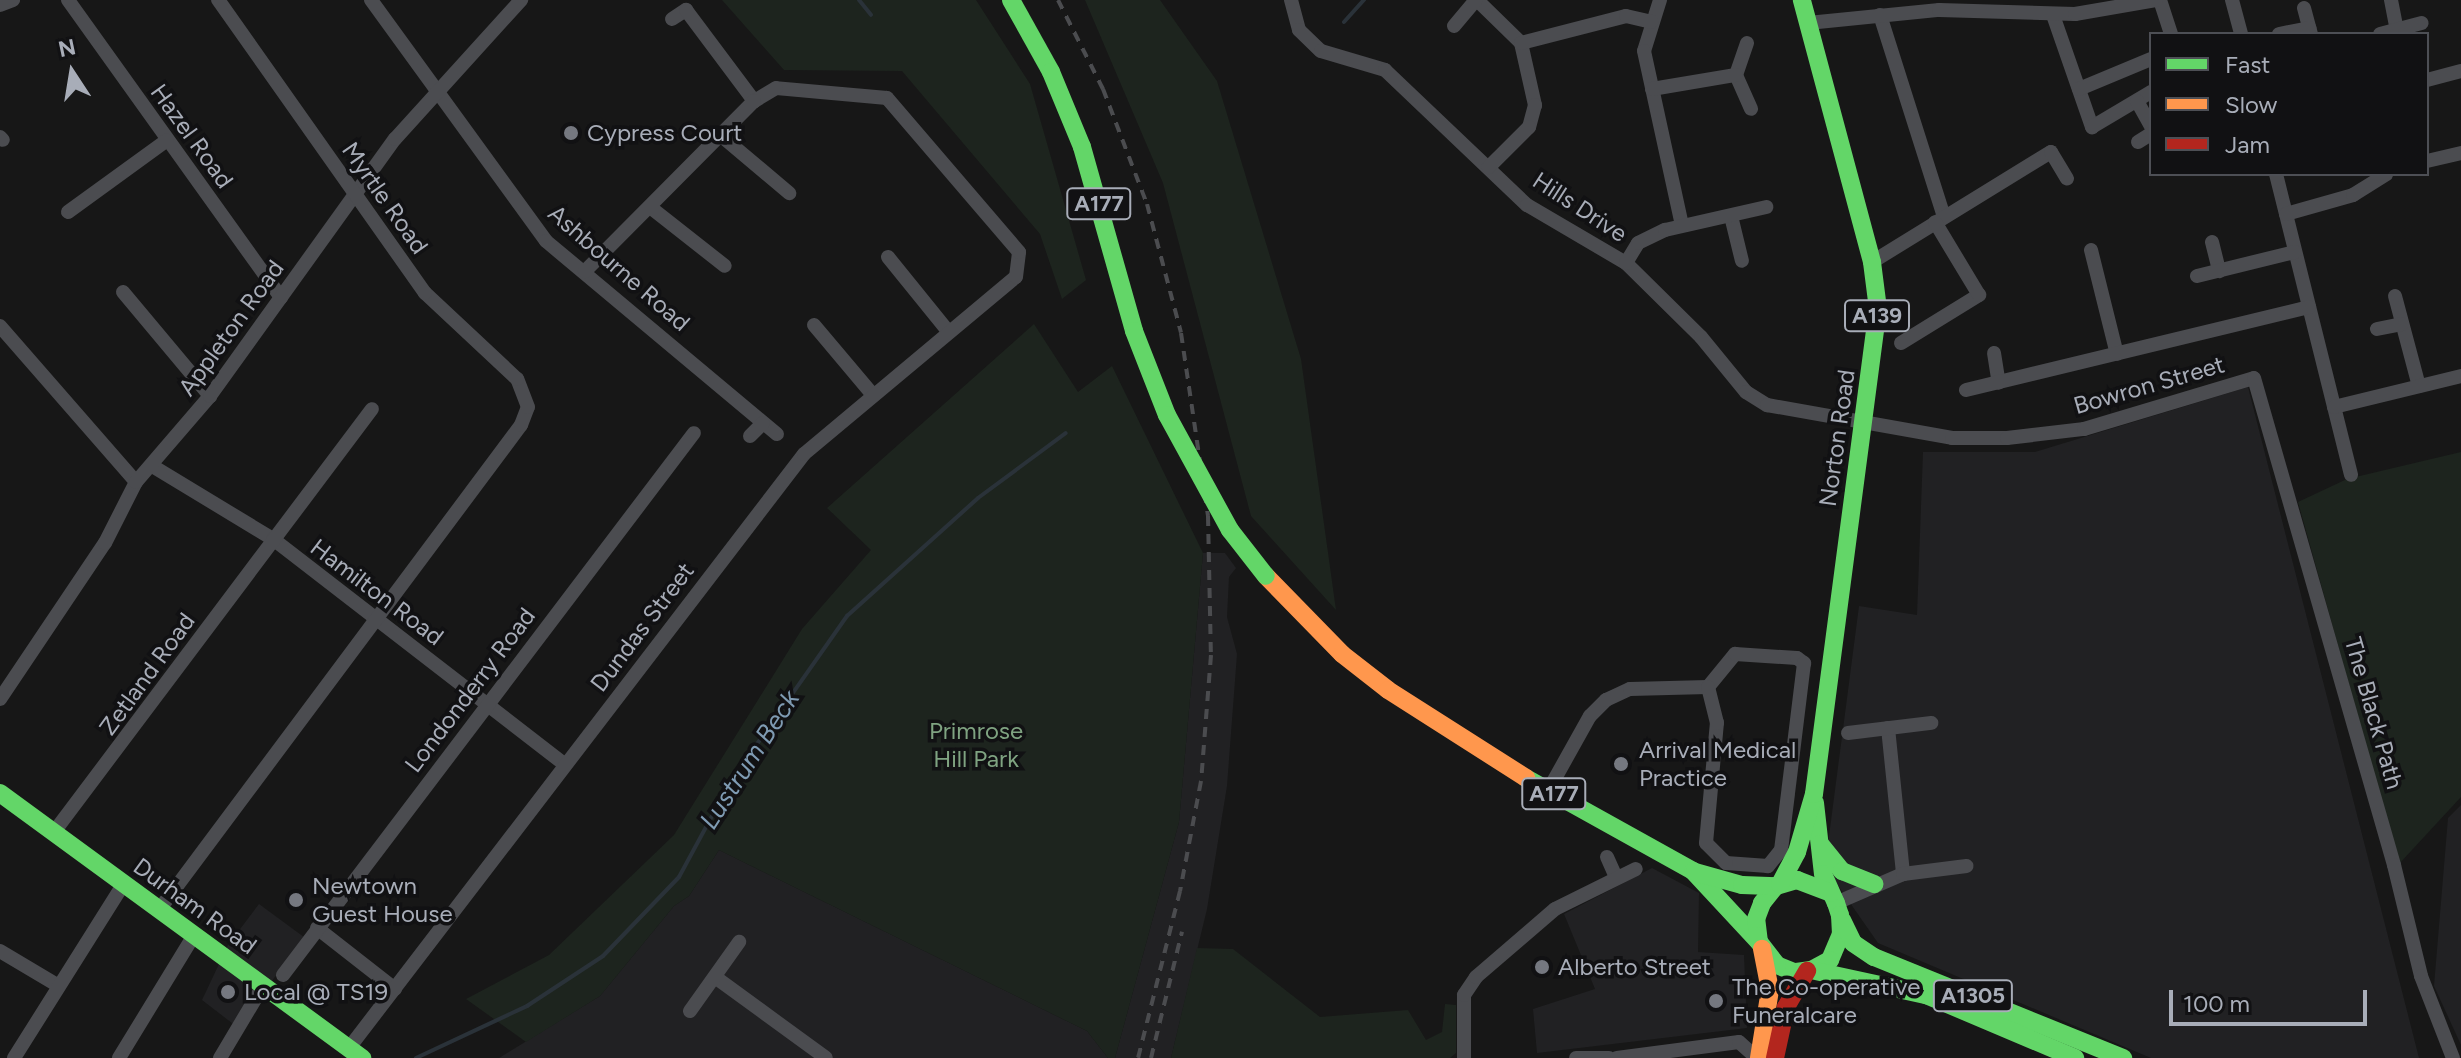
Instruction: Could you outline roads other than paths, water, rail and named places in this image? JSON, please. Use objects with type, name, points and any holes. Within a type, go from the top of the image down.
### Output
[{"type":"main road","name":"A177","points":[[1011,0],[1051,72],[1082,147],[1134,331],[1167,415],[1230,530],[1266,576],[1342,654],[1473,748],[1693,871],[1742,885],[1778,885]]},
{"type":"main road","name":"Norton Road","points":[[1760,945],[1756,919],[1797,852],[1814,794],[1878,309],[1872,262],[1802,0]]},
{"type":"main road","name":"Durham Road","points":[[0,793],[356,1053]]},
{"type":"main road","name":"Norton Road","points":[[1778,1058],[1786,1007],[1809,971],[1830,960],[1838,947],[1836,904],[1819,843],[1814,794]]},
{"type":"main road","points":[[1819,843],[1842,871],[1874,884]]},
{"type":"main road","name":"A177","points":[[1693,871],[1760,945]]},
{"type":"main road","points":[[1778,885],[1797,880],[1836,904]]},
{"type":"main road","name":"A1305","points":[[1836,904],[1853,943],[1874,957],[2123,1058]]},
{"type":"main road","points":[[1760,945],[1777,965],[1809,971]]},
{"type":"main road","points":[[1758,1058],[1770,990],[1760,945]]},
{"type":"main road","name":"A1305","points":[[1809,971],[1926,995],[2075,1058]]},
{"type":"street","points":[[0,5],[13,0]]},
{"type":"street","name":"Hazel Road","points":[[68,0],[281,298]]},
{"type":"street","name":"Myrtle Road","points":[[218,0],[425,293],[517,379],[528,407],[521,425],[378,617]]},
{"type":"street","name":"Ashbourne Road","points":[[371,0],[546,241],[777,434]]},
{"type":"street","name":"Appleton Road","points":[[0,699],[105,543],[136,482],[154,467],[210,396],[356,193],[435,92],[521,0]]},
{"type":"street","name":"Hills Drive","points":[[1291,0],[1294,19],[1312,44],[1332,57],[1385,70],[1534,210],[1626,263],[1752,397],[1777,408],[1865,425]]},
{"type":"street","points":[[1454,26],[1476,0],[1521,43],[1535,113],[1529,127],[1489,167]]},
{"type":"street","points":[[1660,0],[1644,51],[1682,225]]},
{"type":"street","points":[[1808,23],[1939,10],[2053,15],[2158,0],[2170,32]]},
{"type":"street","points":[[2232,0],[2240,32]]},
{"type":"street","points":[[2391,0],[2397,30]]},
{"type":"street","points":[[2304,8],[2310,31]]},
{"type":"street","points":[[585,271],[754,101],[686,10],[672,19]]},
{"type":"street","points":[[1880,15],[1940,219],[1979,295],[1901,343]]},
{"type":"street","points":[[2053,15],[2092,127],[2149,93]]},
{"type":"street","points":[[1521,43],[1626,16],[1651,22]]},
{"type":"street","points":[[2388,32],[2422,23]]},
{"type":"street","points":[[1747,43],[1736,75],[1751,109]]},
{"type":"street","points":[[2079,89],[2149,60]]},
{"type":"street","points":[[2429,79],[2461,71]]},
{"type":"street","points":[[1652,89],[1736,75]]},
{"type":"street","name":"Dundas Street","points":[[356,1053],[395,989],[804,454],[1016,277],[1019,252],[887,98],[776,88],[754,101]]},
{"type":"street","points":[[2137,101],[2149,122]]},
{"type":"street","points":[[719,134],[789,193]]},
{"type":"street","points":[[2138,142],[2149,135]]},
{"type":"street","points":[[68,212],[167,140]]},
{"type":"street","points":[[1872,262],[2051,152],[2067,179]]},
{"type":"street","points":[[2429,161],[2461,153]]},
{"type":"street","points":[[2276,176],[2351,475]]},
{"type":"street","points":[[2286,214],[2353,195],[2383,176]]},
{"type":"street","points":[[650,207],[725,266]]},
{"type":"street","points":[[1626,263],[1645,238],[1682,225],[1766,207]]},
{"type":"street","points":[[1731,216],[1742,261]]},
{"type":"street","points":[[2212,242],[2219,271]]},
{"type":"street","points":[[2091,250],[2117,354]]},
{"type":"street","points":[[2197,276],[2295,252]]},
{"type":"street","points":[[888,257],[948,331]]},
{"type":"street","points":[[123,292],[210,396]]},
{"type":"street","points":[[2395,296],[2419,386]]},
{"type":"street","points":[[1966,390],[2309,307]]},
{"type":"street","points":[[2377,329],[2402,324]]},
{"type":"street","points":[[814,325],[873,395]]},
{"type":"street","points":[[0,326],[136,482]]},
{"type":"street","points":[[1994,353],[1999,383]]},
{"type":"street","points":[[2334,407],[2461,376]]},
{"type":"street","name":"Bowron Street","points":[[1865,425],[1952,438],[2069,431],[2254,378]]},
{"type":"street","name":"The Black Path","points":[[2254,378],[2390,850],[2421,976],[2453,1058]]},
{"type":"street","name":"Zetland Road","points":[[54,832],[372,409]]},
{"type":"street","points":[[750,436],[763,423]]},
{"type":"street","name":"Londonderry Road","points":[[283,975],[694,433]]},
{"type":"street","name":"Hamilton Road","points":[[154,467],[273,539],[378,617],[564,764]]},
{"type":"street","points":[[159,910],[378,617]]},
{"type":"street","points":[[1548,791],[1590,716],[1606,700],[1630,689],[1708,687],[1735,654],[1804,663],[1781,850],[1768,866],[1746,867],[1726,863],[1706,843],[1717,723],[1708,687]]},
{"type":"street","points":[[1848,733],[1931,723]]},
{"type":"street","points":[[1888,728],[1903,874]]},
{"type":"street","points":[[1607,857],[1616,877]]},
{"type":"street","points":[[1836,904],[1874,884],[1903,874],[1966,866]]},
{"type":"street","points":[[1464,1058],[1464,995],[1476,977],[1544,916],[1636,869]]},
{"type":"street","points":[[14,1058],[57,985],[124,883]]},
{"type":"street","points":[[317,928],[395,989]]},
{"type":"street","points":[[119,1058],[194,935]]},
{"type":"street","points":[[690,1011],[739,942]]},
{"type":"street","points":[[0,951],[57,985]]},
{"type":"street","points":[[715,977],[826,1058]]},
{"type":"street","points":[[220,1058],[263,986]]},
{"type":"street","points":[[1617,1058],[1682,1052],[1739,1042],[1758,1058]]},
{"type":"street","points":[[1576,1058],[1609,1058]]},
{"type":"waterway","points":[[859,0],[871,15]]},
{"type":"waterway","name":"Lustrum Beck","points":[[1344,22],[1364,0]]},
{"type":"waterway","name":"Lustrum Beck","points":[[416,1058],[527,1006],[603,956],[679,877],[731,781],[847,616],[978,498],[1066,433]]},
{"type":"railway","points":[[1058,0],[1103,89],[1147,204],[1181,333],[1208,516],[1211,655],[1201,781],[1180,891],[1138,1058]]},
{"type":"railway","points":[[1151,1058],[1182,932]]},
{"type":"place","name":"Cypress Court","points":[[571,133]]},
{"type":"place","name":"Arrival Medical Practice","points":[[1621,764]]},
{"type":"place","name":"Newtown Guest House","points":[[296,900]]},
{"type":"place","name":"Alberto Street","points":[[1542,967]]},
{"type":"place","name":"Local @ TS19","points":[[228,992]]},
{"type":"place","name":"The Co-operative Funeralcare","points":[[1716,1001]]},
{"type":"park label","name":"Primrose Hill Park","points":[[976,745]]}]
